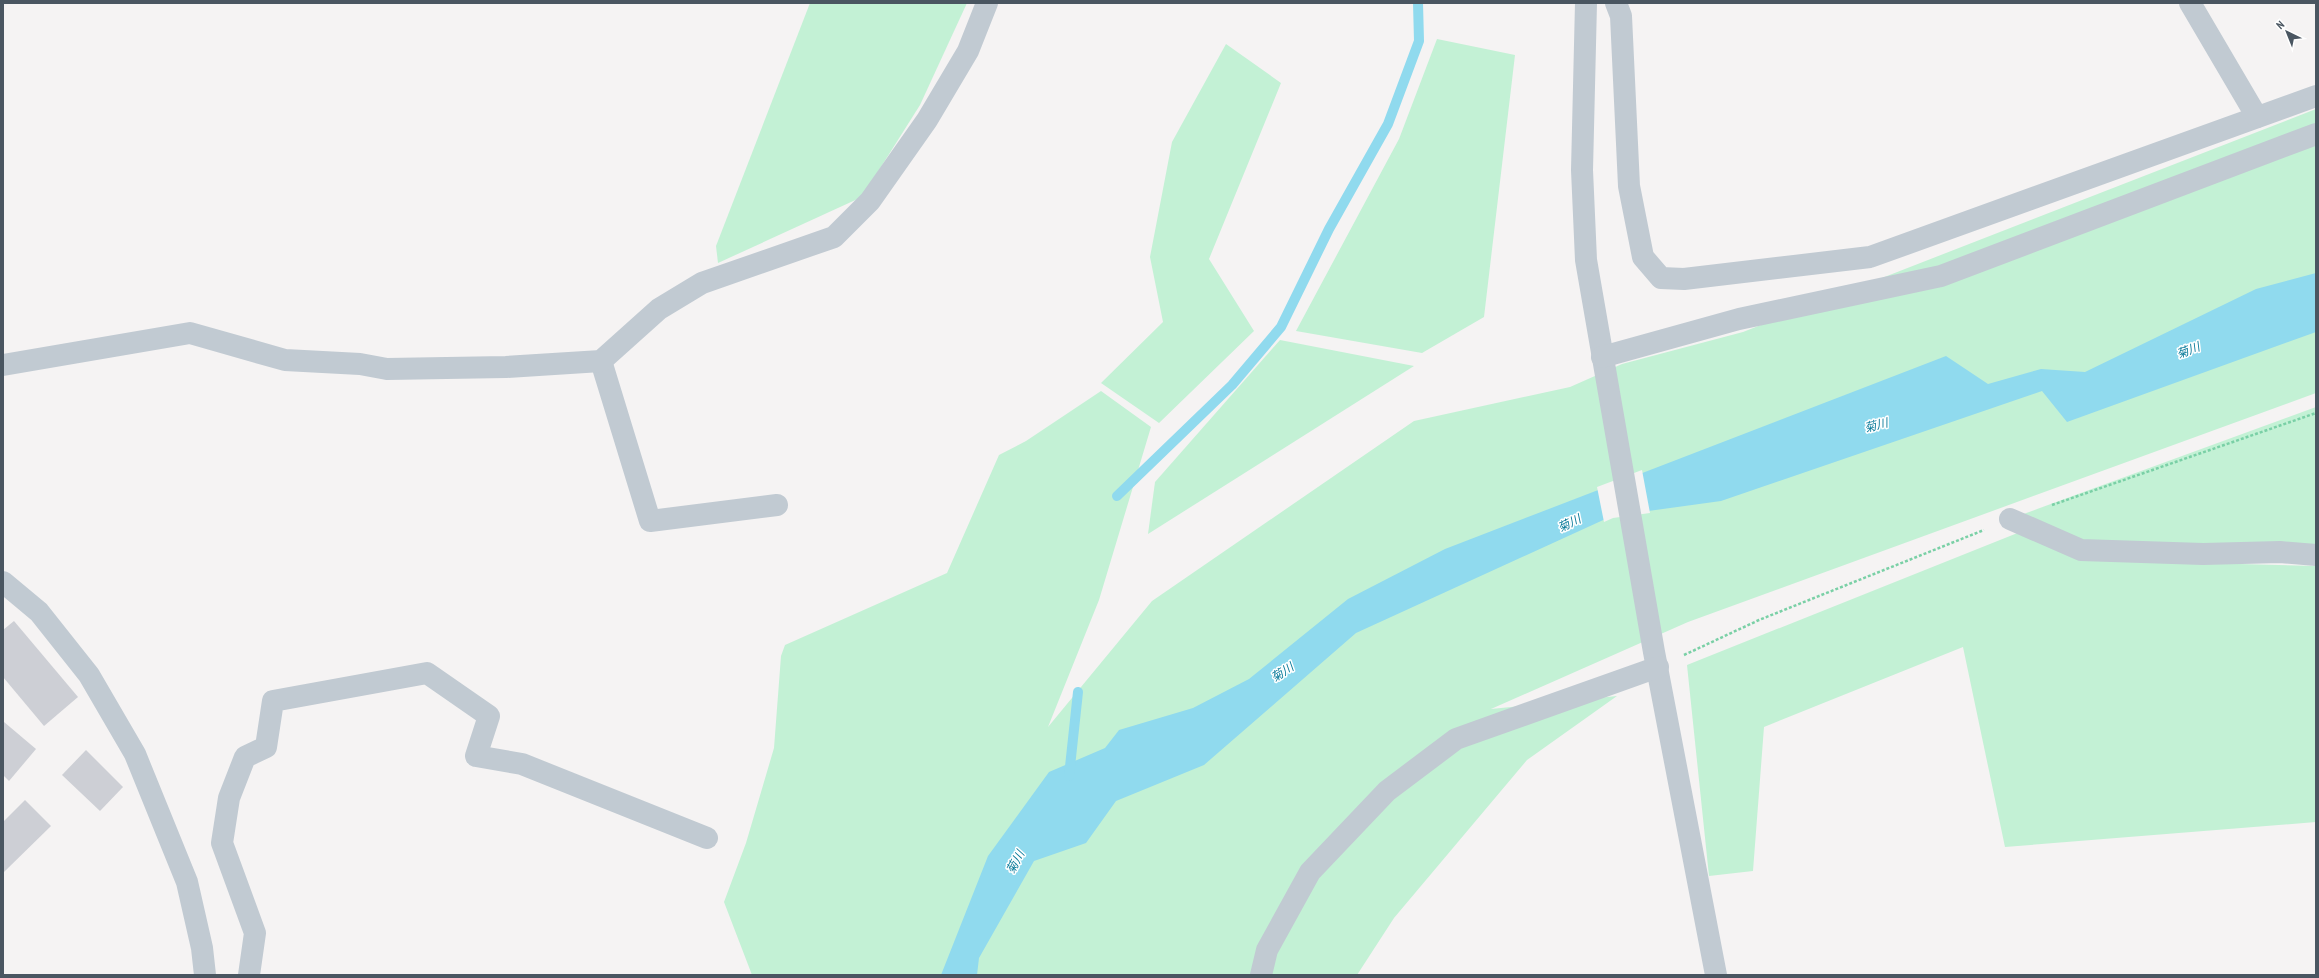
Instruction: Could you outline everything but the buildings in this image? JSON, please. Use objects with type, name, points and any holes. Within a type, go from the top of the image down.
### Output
[{"type":"street","points":[[3,366],[190,333],[285,360],[360,364],[387,369],[482,368],[601,361],[659,309],[702,284],[834,237],[870,201],[927,120],[968,51],[987,3]]},
{"type":"street","points":[[1586,3],[1582,170],[1585,252],[1603,364],[1656,660],[1716,975]]},
{"type":"street","points":[[1616,3],[1621,16],[1629,186],[1643,257],[1661,278],[1684,279],[1870,257],[2316,96]]},
{"type":"street","points":[[2190,3],[2257,117]]},
{"type":"street","points":[[1603,364],[1739,319],[1941,276],[2316,134]]},
{"type":"street","points":[[601,361],[650,521],[777,505]]},
{"type":"street","points":[[2010,519],[2081,550],[2203,554],[2280,552],[2316,555]]},
{"type":"street","points":[[3,582],[39,612],[89,675],[134,754],[187,882],[202,948],[205,975]]},
{"type":"street","points":[[1261,975],[1267,950],[1310,872],[1386,791],[1456,739],[1656,660]]},
{"type":"street","points":[[249,975],[255,933],[222,843],[229,798],[245,757],[266,747],[273,700],[427,674],[489,716],[476,756],[522,764],[707,838]]},
{"type":"path","points":[[1656,660],[2010,519],[2316,413]]},
{"type":"green space","points":[[810,3],[967,3],[920,105],[862,197],[718,263],[716,246]]},
{"type":"green space","points":[[1437,39],[1515,55],[1484,317],[1422,353],[1296,331],[1399,139]]},
{"type":"green space","points":[[1226,44],[1281,83],[1209,259],[1254,331],[1159,423],[1101,383],[1163,322],[1150,257],[1172,142]]},
{"type":"green space","points":[[2316,109],[2316,393],[1688,622],[1491,709],[1617,696],[1527,760],[1394,918],[1357,975],[752,975],[724,902],[746,843],[774,748],[781,656],[785,645],[947,573],[999,455],[1026,441],[1101,391],[1151,427],[1099,600],[1048,727],[1152,601],[1414,421],[1570,387],[1622,364],[1743,332]]},
{"type":"green space","points":[[1280,340],[1414,366],[1148,534],[1155,482]]},
{"type":"green space","points":[[2316,407],[2316,555],[2063,542],[2018,516]]},
{"type":"green space","points":[[2020,532],[2086,560],[2316,566],[2316,822],[2005,847],[1963,647],[1764,727],[1753,871],[1709,876],[1687,665]]},
{"type":"water","name":"菊川","points":[[2316,273],[2316,332],[2067,422],[2042,391],[1721,501],[1612,516],[1356,633],[1204,765],[1116,801],[1086,843],[1034,861],[979,958],[977,975],[941,975],[988,856],[1049,772],[1105,748],[1119,730],[1193,708],[1249,679],[1348,599],[1445,549],[1946,356],[1988,384],[2041,369],[2085,372],[2256,289]]},
{"type":"pier","points":[[1642,470],[1650,513],[1613,518],[1604,522],[1597,487]]},
{"type":"waterway","points":[[1117,496],[1232,385],[1281,327],[1329,229],[1388,124],[1419,41],[1418,3]]},
{"type":"waterway","points":[[1069,776],[1078,692]]}]
